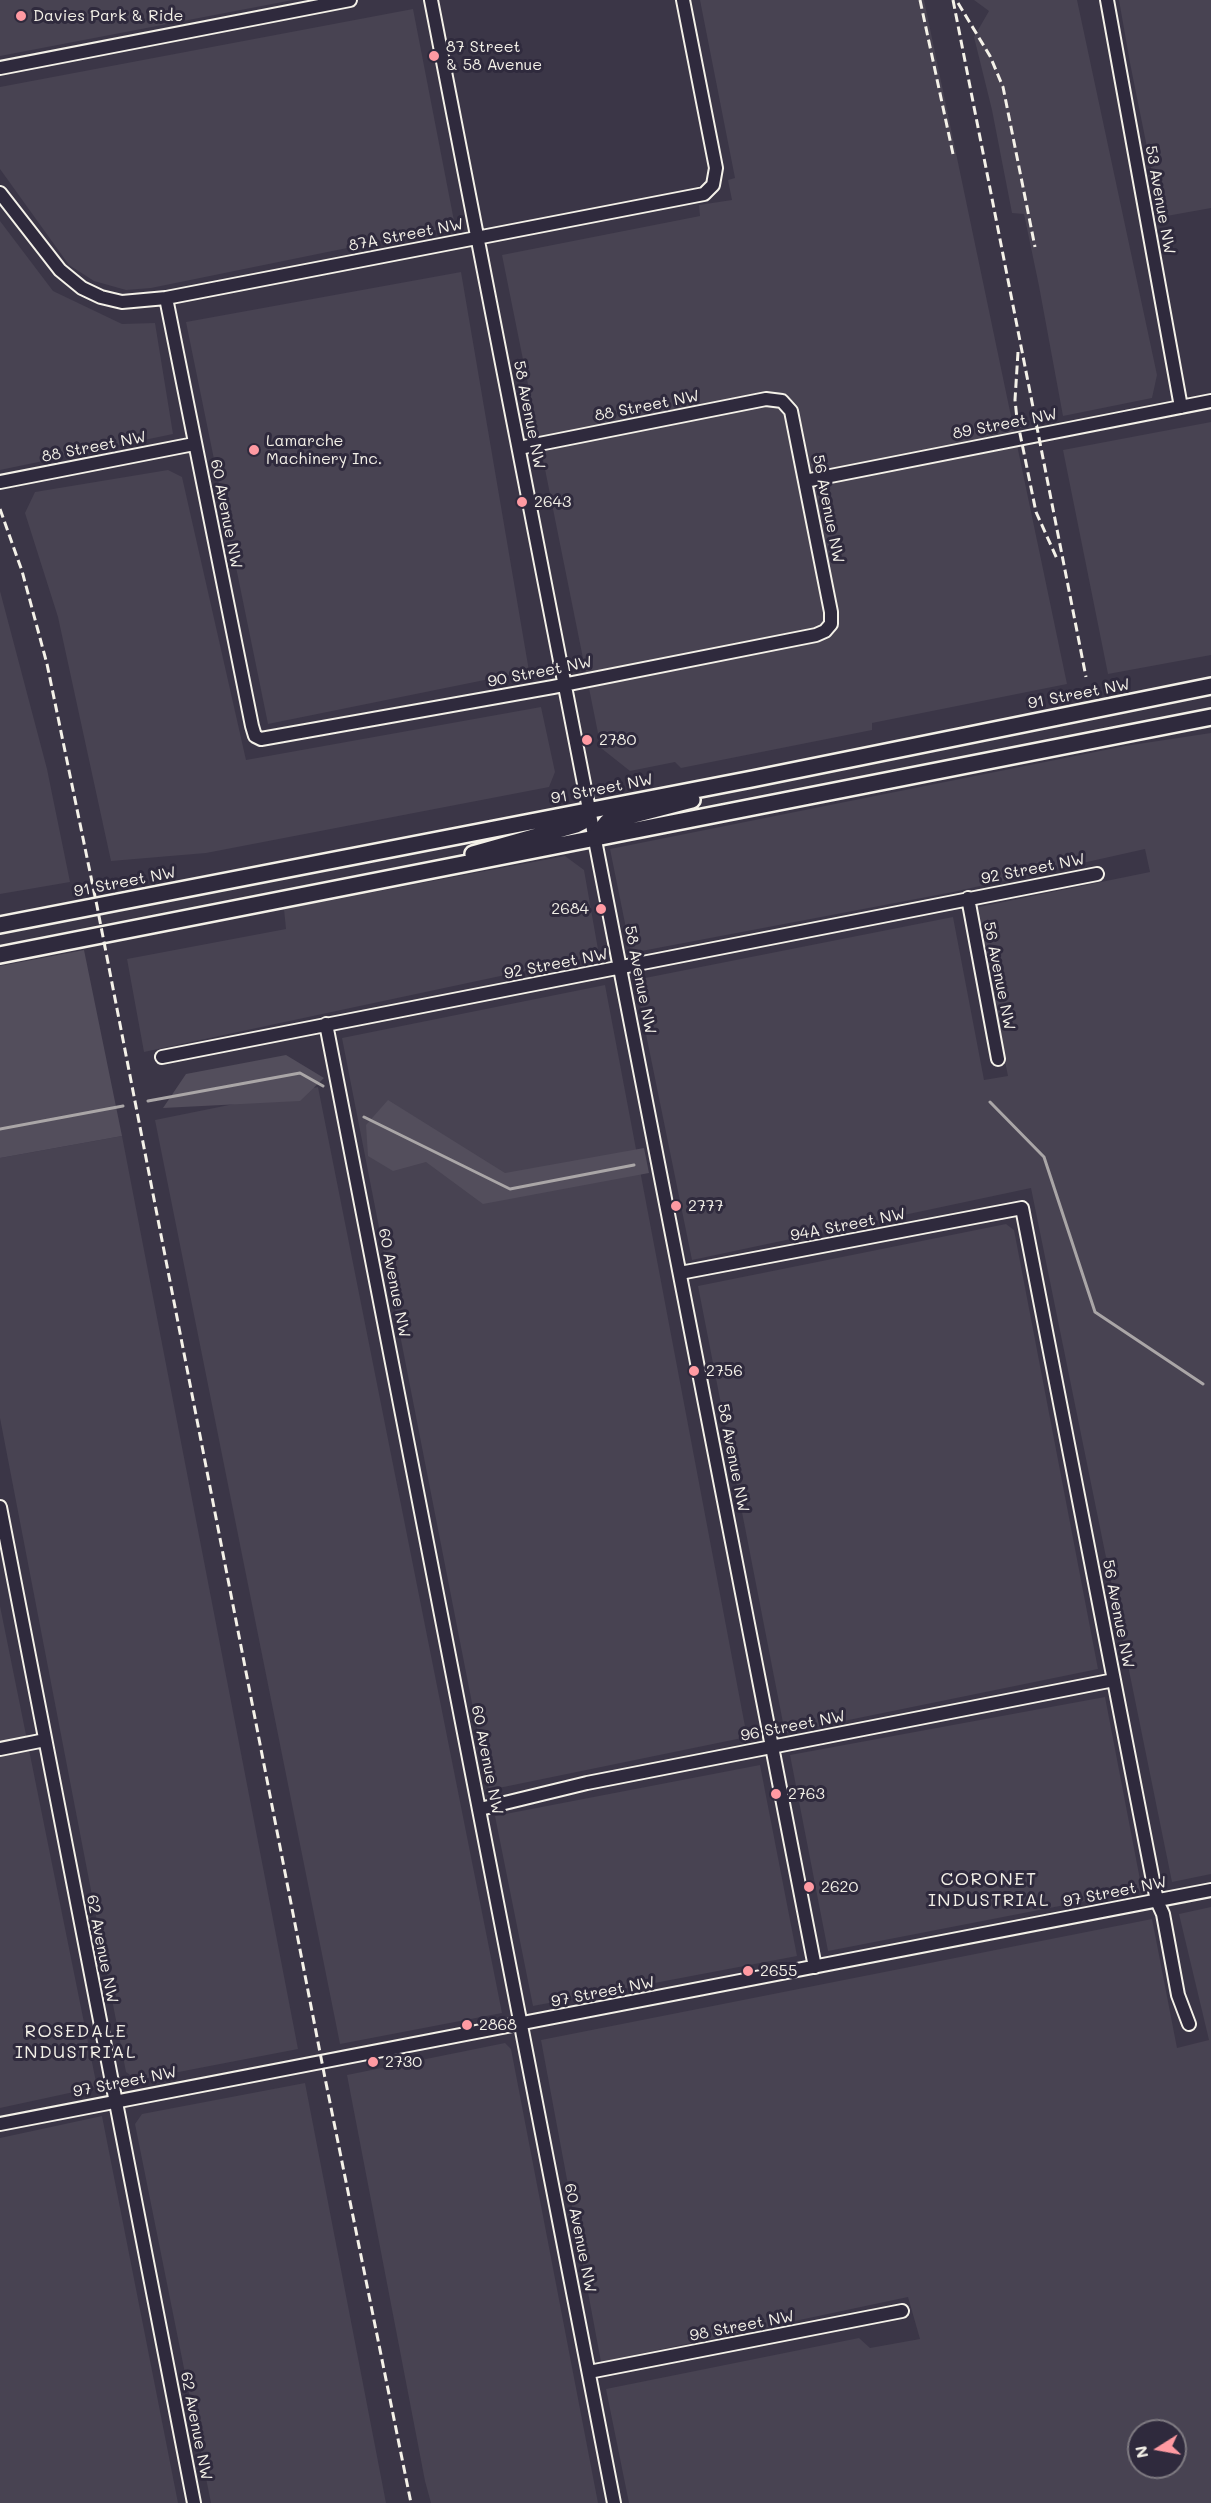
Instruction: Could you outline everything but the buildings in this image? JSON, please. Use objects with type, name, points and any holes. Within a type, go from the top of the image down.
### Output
[{"type":"main road","name":"91 Street NW","points":[[0,925],[749,780],[1211,686]]},
{"type":"main road","points":[[0,955],[1211,717]]},
{"type":"main road","points":[[595,837],[606,822],[724,792],[749,780]]},
{"type":"main road","points":[[423,871],[494,846],[576,825],[582,822],[590,809]]},
{"type":"street","points":[[0,68],[350,0]]},
{"type":"street","name":"58 Avenue NW","points":[[431,0],[815,1967]]},
{"type":"street","name":"87A Street NW","points":[[0,193],[60,270],[81,288],[101,297],[122,302],[166,298],[704,194],[713,185],[716,168],[683,0]]},
{"type":"street","name":"53 Avenue NW","points":[[1107,0],[1181,407]]},
{"type":"street","name":"60 Avenue NW","points":[[166,298],[255,736]]},
{"type":"street","name":"88 Street NW","points":[[519,448],[766,399],[782,401]]},
{"type":"street","name":"56 Avenue NW","points":[[782,401],[792,411],[831,612],[828,627]]},
{"type":"street","name":"89 Street NW","points":[[805,480],[1211,401]]},
{"type":"street","name":"88 Street NW","points":[[0,482],[195,444]]},
{"type":"street","name":"90 Street NW","points":[[255,736],[261,739],[566,684],[816,635],[828,627]]},
{"type":"street","name":"92 Street NW","points":[[162,1058],[1098,874]]},
{"type":"street","name":"56 Avenue NW","points":[[968,898],[998,1059]]},
{"type":"street","name":"60 Avenue NW","points":[[326,1024],[614,2503]]},
{"type":"street","name":"56 Avenue NW","points":[[1022,1208],[1157,1901],[1163,1914],[1178,1995],[1189,2024]]},
{"type":"street","name":"94A Street NW","points":[[680,1273],[1022,1208]]},
{"type":"street","name":"62 Avenue NW","points":[[0,1507],[194,2503]]},
{"type":"street","name":"96 Street NW","points":[[480,1809],[586,1783],[1114,1680]]},
{"type":"street","points":[[0,1749],[45,1740]]},
{"type":"street","name":"97 Street NW","points":[[0,2124],[1211,1890]]},
{"type":"street","name":"98 Street NW","points":[[589,2372],[902,2312]]},
{"type":"shaded area","points":[[0,0],[293,0],[0,56]]},
{"type":"shaded area","points":[[700,0],[924,0],[1067,684],[872,723],[872,730],[681,768],[675,762],[630,771],[601,748],[502,255],[700,216],[699,205],[732,200],[728,180],[735,178]]},
{"type":"shaded area","points":[[974,0],[1077,0],[1157,375],[1152,398],[1063,416],[1024,214],[1012,213],[992,110],[974,37],[989,11]]},
{"type":"shaded area","points":[[1119,0],[1211,0],[1211,208],[1161,217]]},
{"type":"shaded area","points":[[413,9],[455,226],[151,288],[126,290],[94,281],[69,265],[0,169],[0,87]]},
{"type":"shaded area","points":[[0,221],[53,291],[122,324],[155,323],[173,434],[0,470]]},
{"type":"shaded area","points":[[461,272],[529,671],[268,724],[186,322]]},
{"type":"shaded area","points":[[1211,422],[1211,655],[1108,674],[1063,450]]},
{"type":"shaded area","points":[[168,470],[182,477],[246,760],[541,707],[555,772],[549,787],[206,853],[111,861],[58,617],[25,513],[35,492]]},
{"type":"shaded area","points":[[0,591],[47,769],[70,882],[0,894]]},
{"type":"shaded area","points":[[1211,733],[1211,1874],[1172,1882],[1031,1188],[692,1260],[635,980],[953,917],[984,1080],[1008,1076],[974,908],[1150,872],[1145,849],[953,892],[631,953],[610,849],[1125,746]]},
{"type":"shaded area","points":[[565,856],[584,870],[599,955],[144,1052],[127,959],[286,929],[284,909]]},
{"type":"shaded area","points":[[84,950],[122,1136],[0,1158],[0,966]]},
{"type":"shaded area","points":[[605,985],[747,1737],[489,1790],[342,1038]]},
{"type":"shaded area","points":[[286,1055],[324,1078],[300,1101],[163,1108],[186,1074]]},
{"type":"shaded area","points":[[318,1087],[502,2013],[340,2044],[155,1120]]},
{"type":"shaded area","points":[[388,1100],[505,1173],[644,1148],[649,1173],[483,1204],[426,1162],[393,1171],[368,1156],[366,1125]]},
{"type":"shaded area","points":[[122,1136],[298,2049],[137,2080],[126,2072],[0,1418],[0,1158]]},
{"type":"shaded area","points":[[1006,1224],[1014,1230],[1098,1669],[785,1733],[698,1286]]},
{"type":"shaded area","points":[[0,1606],[97,2087],[0,2108]]},
{"type":"shaded area","points":[[1105,1697],[1142,1890],[828,1951],[790,1755]]},
{"type":"shaded area","points":[[760,1765],[797,1956],[533,2006],[495,1816]]},
{"type":"shaded area","points":[[1211,1907],[1211,2503],[629,2503],[606,2389],[859,2338],[870,2348],[920,2339],[908,2297],[601,2362],[541,2040],[1152,1919],[1177,2048],[1209,2040],[1179,1914]]},
{"type":"shaded area","points":[[505,2043],[511,2049],[598,2503],[431,2503],[425,2481],[347,2075]]},
{"type":"shaded area","points":[[305,2083],[386,2503],[211,2503],[135,2124],[142,2114]]},
{"type":"shaded area","points":[[102,2116],[178,2503],[0,2503],[0,2138]]},
{"type":"waterway","points":[[148,1101],[300,1073],[323,1086]]},
{"type":"waterway","points":[[990,1102],[1044,1157],[1095,1312],[1203,1384]]},
{"type":"waterway","points":[[0,1129],[123,1106]]},
{"type":"waterway","points":[[364,1117],[510,1189],[634,1165]]},
{"type":"railway","points":[[920,0],[953,154]]},
{"type":"railway","points":[[953,0],[1086,677]]},
{"type":"railway","points":[[958,3],[990,56],[1003,87],[1035,247]]},
{"type":"railway","points":[[1018,352],[1015,400],[1017,419],[1036,512],[1058,561]]},
{"type":"railway","points":[[0,509],[22,571],[47,664],[97,906],[324,2073],[411,2503]]},
{"type":"place","name":"Davies Park & Ride","points":[[21,16]]},
{"type":"place","name":"87 Street & 58 Avenue","points":[[434,56]]},
{"type":"place","name":"Lamarche Machinery Inc.","points":[[254,450]]},
{"type":"place","name":"2643","points":[[522,502]]},
{"type":"place","name":"2780","points":[[587,740]]},
{"type":"place","name":"2684","points":[[601,909]]},
{"type":"place","name":"2777","points":[[676,1206]]},
{"type":"place","name":"2756","points":[[694,1371]]},
{"type":"place","name":"2763","points":[[776,1794]]},
{"type":"place","name":"2620","points":[[809,1887]]},
{"type":"place","name":"2655","points":[[748,1971]]},
{"type":"place","name":"2868","points":[[467,2025]]},
{"type":"place","name":"2730","points":[[373,2062]]},
{"type":"district","name":"CORONET INDUSTRIAL","points":[[989,1889]]},
{"type":"district","name":"ROSEDALE INDUSTRIAL","points":[[76,2041]]}]
